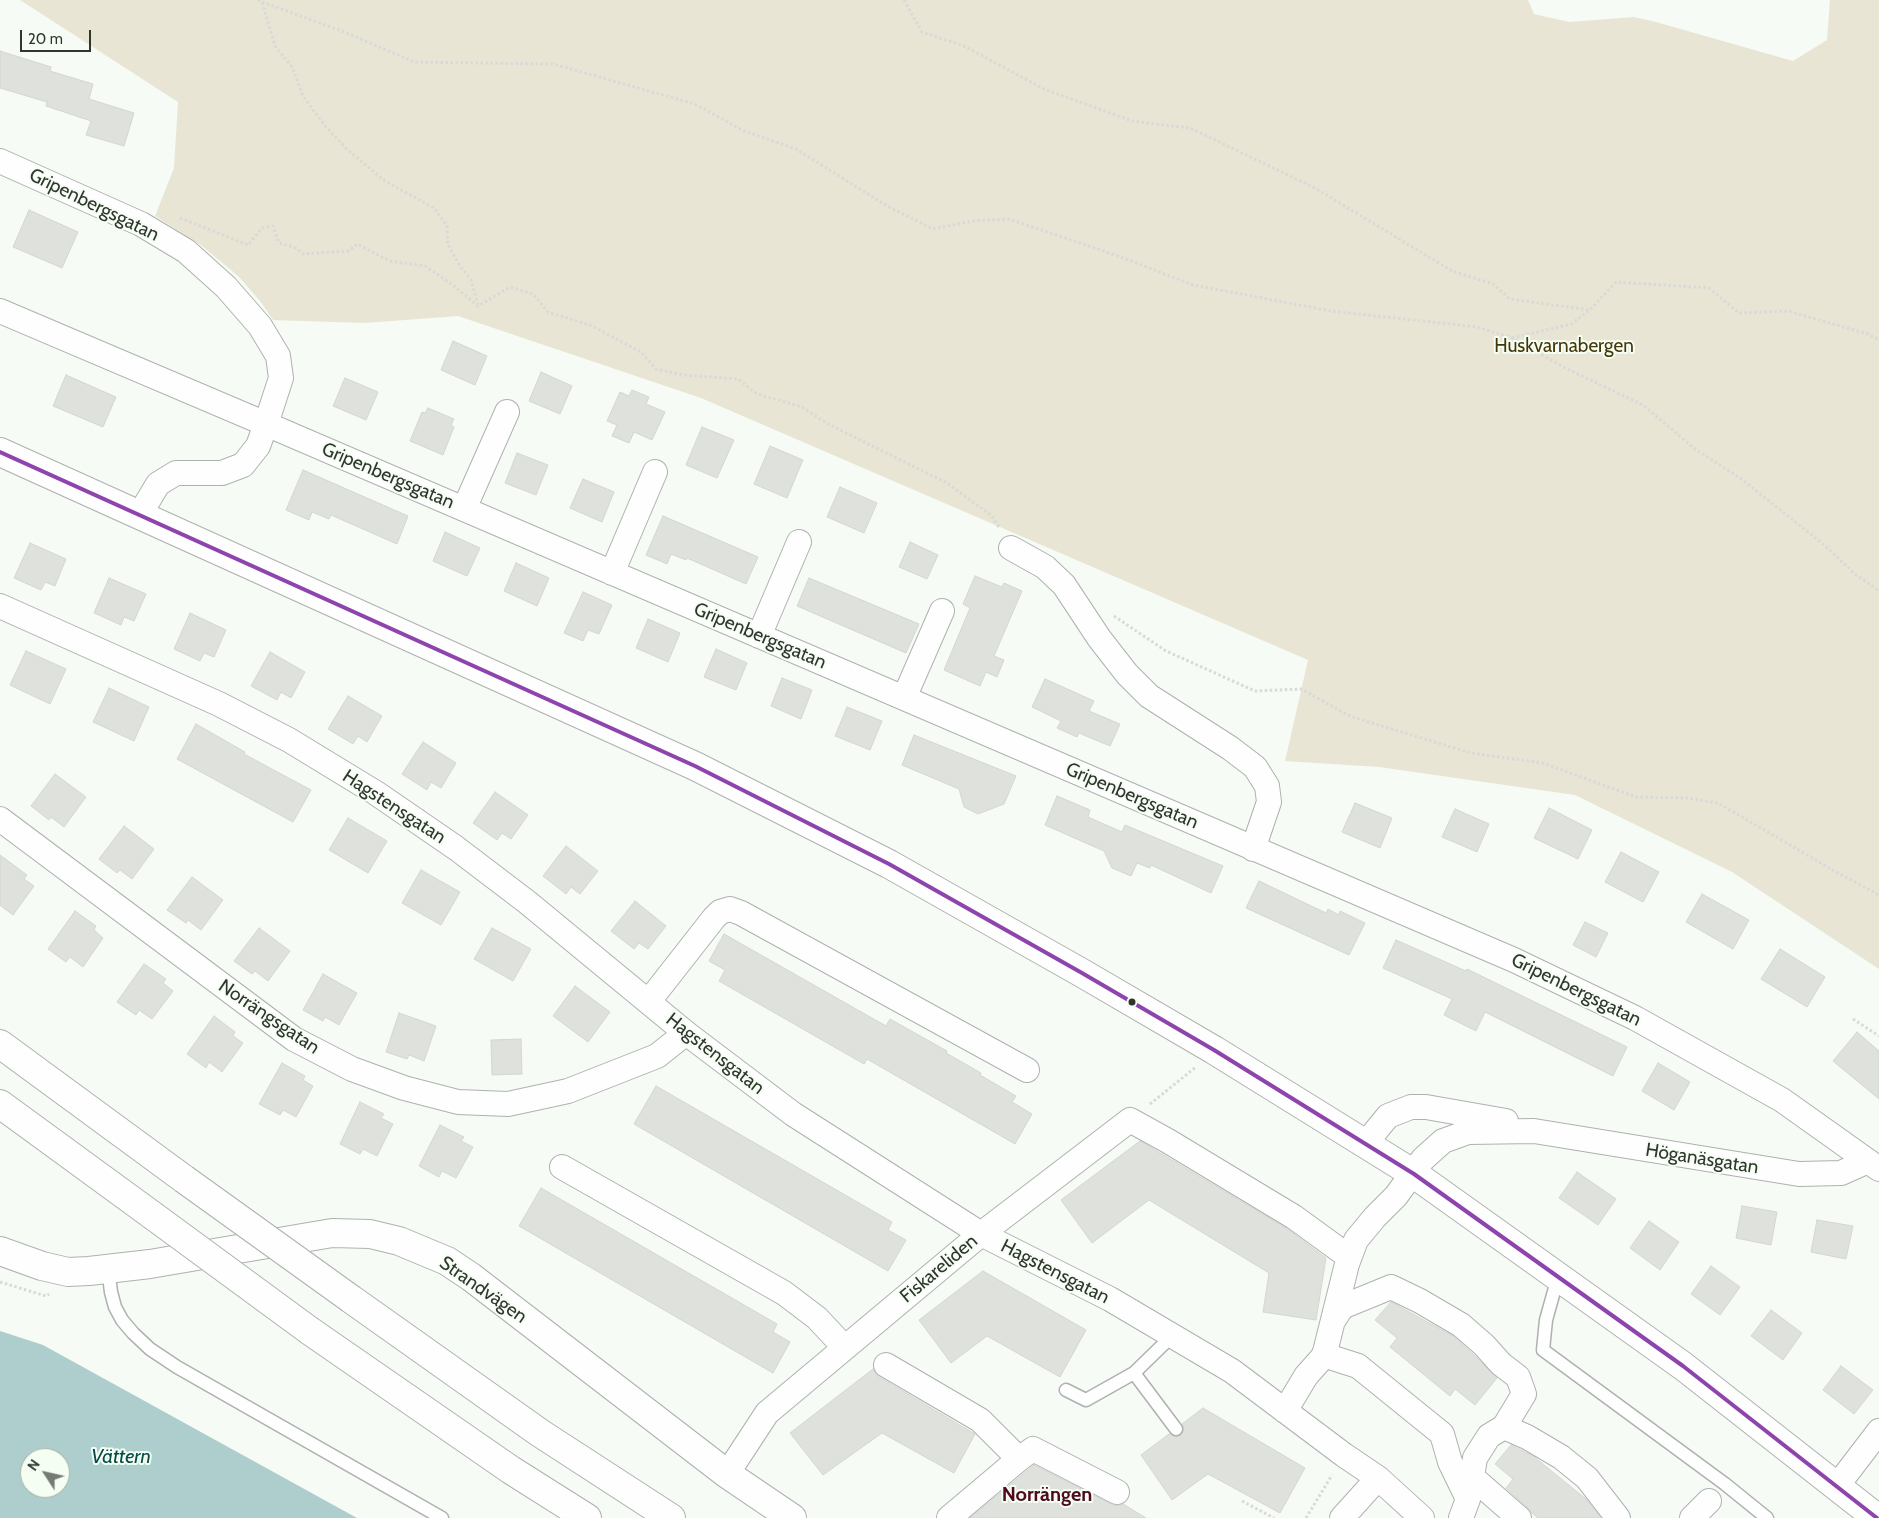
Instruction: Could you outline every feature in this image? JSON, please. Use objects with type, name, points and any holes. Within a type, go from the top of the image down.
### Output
[{"type":"main road","points":[[0,452],[695,766],[889,864],[1082,972],[1214,1050],[1414,1174],[1682,1366],[1877,1518]]},
{"type":"main road","points":[[0,1044],[350,1299],[540,1433],[670,1518]]},
{"type":"main road","points":[[0,1104],[310,1331],[511,1470],[587,1518]]},
{"type":"main road","points":[[0,1124],[152,1215]]},
{"type":"main road","name":"Strandvägen","points":[[0,1251],[42,1266],[68,1272],[150,1264],[332,1233],[370,1234],[399,1241],[447,1262],[471,1277],[728,1474],[792,1518]]},
{"type":"street","name":"Gripenbergsgatan","points":[[0,161],[141,224],[186,251],[226,288],[260,326],[278,356],[281,378],[258,446],[243,465],[222,473],[176,473],[158,484],[140,514]]},
{"type":"street","name":"Gripenbergsgatan","points":[[0,311],[1514,960],[1634,1018],[1782,1100],[1873,1165]]},
{"type":"street","points":[[464,509],[507,412]]},
{"type":"street","points":[[612,573],[655,472]]},
{"type":"street","points":[[759,636],[799,542]]},
{"type":"street","points":[[1011,548],[1045,567],[1064,586],[1098,638],[1127,674],[1149,696],[1230,748],[1255,767],[1267,786],[1269,802],[1253,849]]},
{"type":"street","name":"Hagstensgatan","points":[[0,606],[218,704],[297,745],[376,794],[456,848],[527,902],[686,1033],[793,1114],[981,1234],[1110,1299],[1232,1371],[1344,1455],[1378,1478],[1422,1518]]},
{"type":"street","points":[[904,698],[942,611]]},
{"type":"street","name":"Norrängsgatan","points":[[0,819],[294,1039],[352,1069],[404,1088],[458,1102],[508,1104],[568,1091],[657,1056],[686,1033]]},
{"type":"street","points":[[649,1001],[714,918],[720,912],[730,909],[750,918],[1027,1070]]},
{"type":"street","name":"Höganäsgatan","points":[[1365,1144],[1388,1116],[1411,1106],[1500,1119],[1534,1131]]},
{"type":"street","points":[[1130,1120],[1294,1217],[1349,1257]]},
{"type":"street","name":"Fiskareliden","points":[[728,1474],[767,1413],[981,1234],[1130,1120]]},
{"type":"street","name":"Höganäsgatan","points":[[1324,1352],[1349,1257],[1356,1240],[1374,1217],[1396,1196],[1414,1174],[1423,1159],[1443,1142],[1468,1132],[1534,1131],[1799,1174],[1841,1173],[1873,1165]]},
{"type":"street","points":[[562,1167],[784,1294],[817,1318],[845,1348]]},
{"type":"street","points":[[1332,1323],[1342,1307],[1391,1287],[1461,1326],[1484,1345],[1501,1364],[1518,1377],[1524,1394],[1504,1427],[1489,1436],[1475,1458],[1467,1498]]},
{"type":"street","points":[[1285,1411],[1306,1376],[1322,1358],[1324,1352],[1333,1358],[1358,1366],[1442,1434],[1450,1462],[1467,1498],[1519,1518]]},
{"type":"street","points":[[886,1365],[980,1420],[1019,1459]]},
{"type":"street","points":[[1504,1427],[1527,1437],[1561,1457],[1587,1478],[1618,1518]]},
{"type":"street","points":[[1837,1486],[1879,1431]]},
{"type":"street","points":[[950,1518],[1019,1459],[1034,1449],[1117,1492]]},
{"type":"street","points":[[1342,1518],[1378,1478]]},
{"type":"street","points":[[1692,1518],[1709,1501]]},
{"type":"lane","points":[[108,1268],[115,1307],[122,1320],[150,1349],[177,1367],[442,1518]]},
{"type":"lane","points":[[1558,1277],[1546,1320],[1543,1350],[1725,1484],[1767,1518]]},
{"type":"lane","points":[[1066,1390],[1086,1400],[1134,1373],[1172,1336]]},
{"type":"lane","points":[[1134,1373],[1176,1428]]},
{"type":"path","points":[[258,0],[342,31],[414,62],[553,64],[694,104],[744,131],[796,149],[887,206],[933,228],[973,221],[1009,219],[1121,257],[1193,285],[1331,312],[1477,327],[1512,338],[1566,368],[1643,405],[1695,448],[1740,478],[1823,544],[1855,574],[1879,591]]},
{"type":"path","points":[[904,0],[922,32],[964,46],[1044,89],[1132,121],[1190,128],[1315,188],[1452,271],[1493,284],[1510,298],[1590,310]]},
{"type":"path","points":[[262,2],[275,46],[292,67],[302,96],[325,126],[354,155],[385,180],[434,208],[447,226],[448,246],[471,280],[478,306]]},
{"type":"path","points":[[1512,338],[1571,324],[1590,310],[1616,282],[1709,288],[1739,313],[1788,311],[1868,334],[1879,340]]},
{"type":"path","points":[[1853,1019],[1879,1036]]},
{"type":"path","points":[[1130,1120],[1195,1068],[1214,1050]]},
{"type":"path","points":[[1306,1518],[1344,1455]]},
{"type":"path","points":[[1242,1501],[1274,1518]]},
{"type":"green space","name":"Huskvarnabergen","points":[[20,0],[1528,0],[1534,14],[1569,22],[1634,17],[1793,61],[1827,40],[1830,0],[1879,0],[1879,969],[1732,872],[1575,795],[1379,767],[1285,761],[1308,660],[701,398],[458,316],[365,323],[273,320],[260,301],[238,276],[202,246],[155,216],[174,168],[178,102]]},
{"type":"water","name":"Vättern","points":[[0,1331],[43,1345],[357,1518],[0,1518]]},
{"type":"building","points":[[0,51],[51,67],[50,71],[93,84],[89,99],[134,113],[124,146],[86,135],[91,121],[46,106],[47,102],[0,88]]},
{"type":"building","points":[[29,210],[78,232],[62,268],[13,247]]},
{"type":"building","points":[[453,341],[487,356],[475,385],[441,370]]},
{"type":"building","points":[[541,372],[572,386],[560,414],[529,401]]},
{"type":"building","points":[[66,375],[116,397],[103,427],[53,406]]},
{"type":"building","points":[[345,378],[378,392],[366,420],[333,406]]},
{"type":"building","points":[[632,390],[649,397],[646,404],[665,412],[652,440],[634,432],[629,443],[612,436],[617,425],[607,421],[620,392],[629,396]]},
{"type":"building","points":[[428,408],[454,419],[451,425],[454,427],[443,455],[410,441],[422,412],[425,413]]},
{"type":"building","points":[[702,427],[734,440],[717,478],[686,465]]},
{"type":"building","points":[[770,446],[803,460],[787,498],[754,484]]},
{"type":"building","points":[[517,453],[548,465],[536,495],[505,483]]},
{"type":"building","points":[[303,470],[408,516],[397,544],[331,515],[329,519],[312,512],[309,520],[286,510]]},
{"type":"building","points":[[583,479],[614,492],[602,522],[570,508]]},
{"type":"building","points":[[840,487],[877,503],[864,533],[827,517]]},
{"type":"building","points":[[663,516],[758,557],[746,584],[687,558],[686,560],[671,554],[667,564],[646,555]]},
{"type":"building","points":[[445,532],[480,548],[467,576],[433,561]]},
{"type":"building","points":[[910,542],[938,555],[927,579],[899,567]]},
{"type":"building","points":[[30,543],[66,559],[55,586],[45,582],[41,590],[14,578]]},
{"type":"building","points":[[516,563],[549,578],[537,606],[504,591]]},
{"type":"building","points":[[975,576],[1002,587],[1004,583],[1022,591],[994,656],[1004,660],[997,677],[986,672],[980,686],[944,670],[970,608],[963,604]]},
{"type":"building","points":[[109,578],[146,594],[134,621],[124,617],[121,625],[94,613]]},
{"type":"building","points":[[809,578],[919,624],[906,653],[797,606]]},
{"type":"building","points":[[583,592],[612,605],[599,634],[588,630],[583,641],[564,633]]},
{"type":"building","points":[[190,613],[226,630],[214,657],[204,653],[200,661],[174,649]]},
{"type":"building","points":[[648,619],[680,633],[668,662],[636,648]]},
{"type":"building","points":[[716,649],[747,663],[736,690],[704,677]]},
{"type":"building","points":[[26,651],[66,669],[50,704],[10,685]]},
{"type":"building","points":[[270,652],[305,672],[291,698],[281,692],[277,700],[251,686]]},
{"type":"building","points":[[782,678],[812,690],[801,719],[771,706]]},
{"type":"building","points":[[1045,679],[1094,701],[1089,711],[1120,724],[1110,746],[1079,733],[1077,737],[1057,728],[1061,721],[1032,707]]},
{"type":"building","points":[[109,688],[149,707],[134,741],[93,722]]},
{"type":"building","points":[[348,696],[382,716],[367,742],[358,736],[353,744],[328,729]]},
{"type":"building","points":[[847,707],[882,721],[870,750],[835,736]]},
{"type":"building","points":[[196,724],[245,752],[244,754],[311,790],[293,822],[177,759]]},
{"type":"building","points":[[914,735],[1016,776],[1004,804],[978,814],[964,807],[959,789],[902,765]]},
{"type":"building","points":[[423,742],[456,763],[441,788],[431,782],[427,790],[402,774]]},
{"type":"building","points":[[55,774],[86,797],[64,827],[51,817],[49,820],[31,806]]},
{"type":"building","points":[[495,792],[528,815],[511,839],[502,833],[497,840],[473,823]]},
{"type":"building","points":[[1057,796],[1090,810],[1088,817],[1122,832],[1125,825],[1223,866],[1211,893],[1151,865],[1150,868],[1137,863],[1131,876],[1112,868],[1104,851],[1045,825]]},
{"type":"building","points":[[1355,803],[1392,818],[1380,848],[1342,832]]},
{"type":"building","points":[[1549,808],[1592,830],[1578,859],[1534,838]]},
{"type":"building","points":[[1455,809],[1489,824],[1477,852],[1442,837]]},
{"type":"building","points":[[348,818],[387,841],[368,873],[329,850]]},
{"type":"building","points":[[124,826],[154,849],[132,879],[120,870],[117,873],[99,859]]},
{"type":"building","points":[[566,846],[598,871],[580,894],[571,887],[566,894],[543,876]]},
{"type":"building","points":[[1621,852],[1659,872],[1643,902],[1605,882]]},
{"type":"building","points":[[0,855],[27,875],[24,879],[34,886],[13,915],[0,905]]},
{"type":"building","points":[[421,870],[460,892],[441,925],[402,903]]},
{"type":"building","points":[[192,877],[223,900],[201,930],[188,920],[186,923],[167,910]]},
{"type":"building","points":[[1259,881],[1326,913],[1328,909],[1339,915],[1340,911],[1365,923],[1349,955],[1246,908]]},
{"type":"building","points":[[1702,894],[1749,920],[1733,949],[1686,922]]},
{"type":"building","points":[[635,901],[666,926],[648,949],[639,943],[634,949],[611,931]]},
{"type":"building","points":[[75,911],[96,926],[94,930],[103,938],[83,967],[70,957],[66,962],[48,949]]},
{"type":"building","points":[[1585,922],[1608,933],[1596,957],[1573,945]]},
{"type":"building","points":[[259,928],[290,951],[268,981],[255,971],[252,974],[234,961]]},
{"type":"building","points":[[492,928],[531,949],[513,981],[474,959]]},
{"type":"building","points":[[724,934],[886,1026],[890,1019],[947,1051],[946,1053],[1016,1096],[1012,1102],[1032,1114],[1015,1144],[867,1059],[864,1064],[719,981],[725,970],[709,961]]},
{"type":"building","points":[[1396,940],[1466,971],[1467,969],[1627,1047],[1613,1076],[1485,1012],[1476,1031],[1444,1015],[1452,999],[1383,968]]},
{"type":"building","points":[[1780,949],[1825,977],[1807,1007],[1761,979]]},
{"type":"building","points":[[144,964],[166,979],[163,983],[173,991],[152,1019],[139,1010],[136,1015],[117,1002]]},
{"type":"building","points":[[323,974],[357,993],[339,1025],[325,1017],[323,1021],[303,1010]]},
{"type":"building","points":[[575,986],[610,1012],[588,1042],[553,1016]]},
{"type":"building","points":[[399,1013],[436,1026],[424,1061],[409,1055],[407,1059],[386,1052]]},
{"type":"building","points":[[214,1016],[235,1032],[233,1036],[243,1043],[222,1072],[209,1062],[206,1068],[187,1054]]},
{"type":"building","points":[[1857,1032],[1879,1051],[1879,1099],[1833,1061]]},
{"type":"building","points":[[521,1039],[522,1074],[492,1075],[491,1040]]},
{"type":"building","points":[[282,1063],[305,1076],[303,1080],[313,1086],[296,1117],[283,1110],[280,1115],[259,1104]]},
{"type":"building","points":[[1658,1063],[1690,1082],[1674,1110],[1642,1091]]},
{"type":"building","points":[[656,1086],[892,1222],[888,1230],[906,1240],[888,1271],[634,1124]]},
{"type":"building","points":[[360,1102],[384,1114],[381,1118],[393,1124],[377,1156],[363,1149],[360,1154],[340,1144]]},
{"type":"building","points":[[440,1125],[464,1137],[461,1141],[473,1147],[456,1178],[442,1171],[439,1177],[419,1166]]},
{"type":"building","points":[[1140,1141],[1286,1228],[1326,1258],[1316,1320],[1263,1312],[1269,1273],[1149,1200],[1092,1243],[1061,1200]]},
{"type":"building","points":[[1577,1172],[1616,1199],[1598,1225],[1559,1198]]},
{"type":"building","points":[[541,1188],[777,1324],[773,1332],[790,1342],[773,1373],[519,1226]]},
{"type":"building","points":[[1742,1206],[1777,1212],[1771,1245],[1736,1238]]},
{"type":"building","points":[[1817,1220],[1853,1226],[1846,1259],[1811,1252]]},
{"type":"building","points":[[1649,1221],[1679,1242],[1660,1270],[1630,1248]]},
{"type":"building","points":[[1711,1266],[1740,1287],[1720,1315],[1691,1294]]},
{"type":"building","points":[[983,1271],[1086,1330],[1060,1377],[987,1336],[951,1363],[919,1320]]},
{"type":"building","points":[[1391,1302],[1453,1336],[1497,1378],[1475,1405],[1455,1389],[1450,1396],[1390,1347],[1397,1338],[1375,1320]]},
{"type":"building","points":[[1771,1310],[1802,1333],[1783,1360],[1751,1336]]},
{"type":"building","points":[[1841,1366],[1873,1390],[1854,1414],[1823,1390]]},
{"type":"building","points":[[873,1369],[879,1377],[975,1434],[954,1473],[882,1433],[823,1475],[790,1433]]},
{"type":"building","points":[[1203,1408],[1305,1468],[1280,1513],[1208,1474],[1172,1500],[1141,1455],[1169,1434],[1176,1437],[1181,1435],[1184,1429],[1182,1424]]},
{"type":"building","points":[[1511,1445],[1533,1456],[1586,1499],[1601,1518],[1538,1518],[1506,1488],[1513,1479],[1495,1464]]},
{"type":"building","points":[[1034,1465],[1111,1504],[1117,1506],[1123,1504],[1146,1518],[970,1518]]},
{"type":"transit line","points":[[0,452],[695,766],[889,864],[1082,973],[1214,1050],[1414,1174],[1683,1366],[1877,1518]]},
{"type":"district","name":"Norrängen","points":[[1047,1495]]}]
